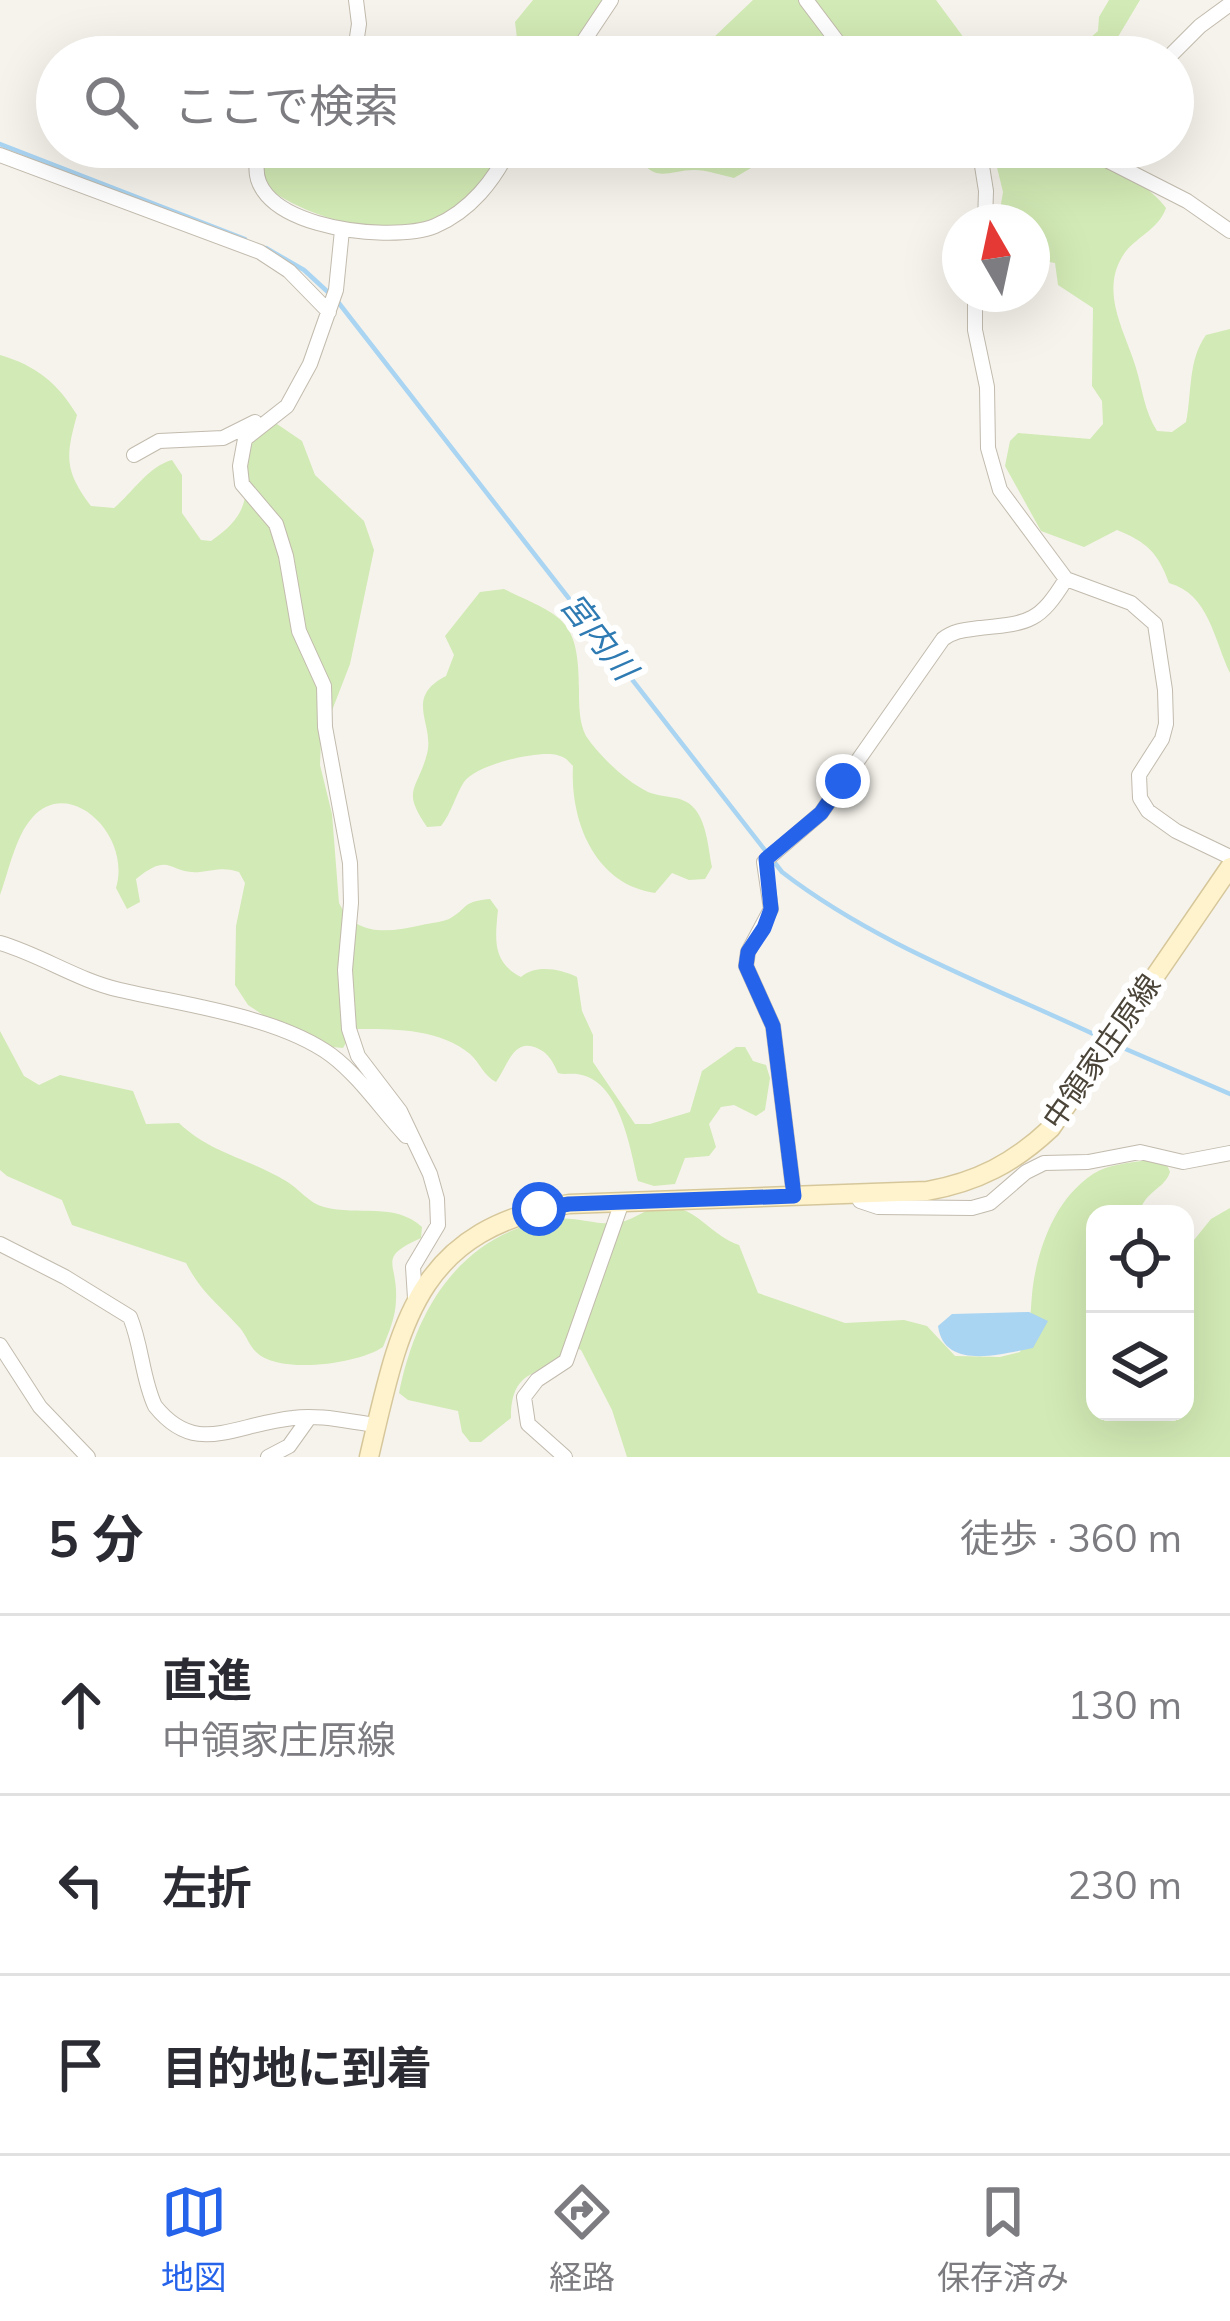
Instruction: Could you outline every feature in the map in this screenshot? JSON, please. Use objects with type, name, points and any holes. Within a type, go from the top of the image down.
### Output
[{"type":"main road","name":"中領家庄原線","points":[[369,1457],[399,1334],[416,1298],[463,1245],[515,1216],[569,1204],[955,1186],[1006,1165],[1051,1128],[1230,867]]},
{"type":"street","points":[[356,0],[358,36]]},
{"type":"street","points":[[587,36],[611,0]]},
{"type":"street","points":[[806,0],[833,36]]},
{"type":"street","points":[[1190,36],[1230,4]]},
{"type":"street","points":[[0,154],[36,168]]},
{"type":"street","points":[[37,168],[260,252],[332,304]]},
{"type":"street","points":[[257,168],[260,190],[287,210],[343,230],[400,233],[433,226],[476,197],[500,168]]},
{"type":"street","points":[[982,168],[986,204]]},
{"type":"street","points":[[1122,168],[1186,201],[1230,231]]},
{"type":"street","points":[[343,230],[332,304],[287,406],[242,444],[242,484],[275,524],[286,556],[299,631],[324,686],[325,727],[350,863],[345,970],[350,1029],[358,1056],[400,1111],[430,1174],[438,1225],[413,1267],[416,1298]]},
{"type":"street","points":[[975,312],[987,387],[991,467],[1000,490],[1066,579],[1131,603],[1155,625],[1166,724],[1162,740],[1139,775],[1140,798],[1148,811],[1176,831],[1230,857]]},
{"type":"street","points":[[134,455],[159,441],[223,438],[266,421]]},
{"type":"street","points":[[794,1196],[773,1026],[746,966],[748,952],[771,909],[769,856],[821,813],[943,639],[953,632],[1030,622],[1048,609],[1066,579]]},
{"type":"street","points":[[0,943],[118,990],[212,1010],[301,1038],[348,1071],[418,1149]]},
{"type":"street","points":[[856,1193],[860,1201],[878,1208],[972,1208],[990,1203],[1026,1172],[1045,1163],[1088,1162],[1140,1152],[1184,1162],[1230,1153]]},
{"type":"street","points":[[565,1457],[528,1424],[524,1397],[537,1380],[566,1361],[622,1202]]},
{"type":"street","points":[[0,1244],[130,1317],[154,1403],[183,1449]]},
{"type":"street","points":[[0,1345],[40,1406],[88,1457]]},
{"type":"street","points":[[268,1457],[289,1446],[309,1418]]},
{"type":"street","points":[[214,1450],[284,1420],[376,1425]]},
{"type":"green space","points":[[533,0],[603,0],[580,36],[517,36],[515,22]]},
{"type":"green space","points":[[753,0],[936,0],[963,36],[715,36]]},
{"type":"green space","points":[[1109,0],[1140,0],[1119,36],[1092,36],[1098,31],[1099,17]]},
{"type":"green space","points":[[261,168],[491,168],[484,182],[459,206],[430,220],[397,226],[327,217],[264,186]]},
{"type":"green space","points":[[648,168],[751,168],[734,178],[699,170]]},
{"type":"green space","points":[[997,168],[1114,168],[1143,185],[1166,208],[1122,257],[1114,285],[1117,313],[1157,431],[1172,432],[1186,422],[1200,345],[1206,335],[1230,329],[1230,673],[1202,608],[1169,583],[1150,550],[1117,530],[1084,547],[1041,531],[1005,466],[1010,441],[1018,433],[1090,439],[1103,424],[1102,401],[1092,386],[1093,308],[1058,285],[1055,263],[1050,262],[1050,204],[1001,204]]},
{"type":"green space","points":[[0,355],[44,377],[77,415],[70,464],[91,506],[114,508],[149,474],[172,460],[182,475],[182,513],[201,540],[211,541],[242,508],[247,441],[256,430],[277,424],[302,441],[315,475],[364,521],[374,550],[350,664],[321,739],[320,765],[332,814],[339,903],[346,914],[364,927],[398,929],[446,920],[469,904],[490,899],[498,910],[500,957],[512,971],[521,977],[548,969],[577,977],[582,1011],[593,1035],[593,1062],[635,1124],[690,1112],[702,1071],[736,1047],[745,1047],[753,1061],[766,1065],[770,1078],[765,1110],[756,1116],[734,1105],[721,1107],[709,1124],[716,1147],[709,1156],[685,1158],[675,1184],[654,1186],[638,1181],[621,1117],[604,1088],[577,1074],[558,1073],[539,1049],[523,1046],[517,1050],[496,1082],[458,1045],[430,1035],[354,1029],[343,1048],[322,1046],[248,1005],[235,985],[236,926],[245,883],[239,872],[157,866],[136,879],[140,902],[127,909],[116,888],[115,849],[94,817],[79,807],[47,806],[32,818],[17,844],[0,895]]},
{"type":"green space","points":[[504,589],[553,614],[571,633],[582,725],[598,752],[640,787],[682,800],[697,812],[712,867],[705,879],[689,880],[672,873],[655,893],[616,877],[590,846],[576,807],[573,766],[557,755],[522,757],[470,776],[441,826],[427,827],[413,797],[427,754],[423,702],[433,684],[446,676],[454,655],[445,636],[480,592]]},
{"type":"green space","points":[[0,1031],[24,1076],[39,1085],[60,1075],[133,1091],[146,1124],[179,1123],[204,1142],[286,1181],[319,1205],[388,1212],[422,1227],[421,1238],[398,1251],[392,1262],[396,1305],[383,1347],[356,1358],[319,1364],[267,1359],[198,1283],[186,1263],[72,1225],[62,1200],[7,1176],[0,1170]]},
{"type":"green space","points":[[1148,1160],[1167,1165],[1170,1172],[1144,1205],[1086,1205],[1086,1421],[1194,1421],[1194,1240],[1211,1219],[1230,1208],[1230,1457],[627,1457],[612,1410],[581,1350],[569,1345],[523,1380],[512,1401],[511,1418],[481,1442],[470,1442],[462,1432],[458,1411],[408,1400],[399,1393],[417,1332],[448,1280],[468,1258],[520,1227],[553,1219],[616,1223],[661,1206],[688,1212],[739,1245],[758,1293],[845,1323],[904,1320],[927,1326],[955,1356],[1000,1357],[1020,1352],[1041,1249],[1053,1220],[1081,1184],[1119,1164]]},
{"type":"water","points":[[1029,1312],[1048,1321],[1033,1348],[1006,1353],[963,1354],[951,1349],[938,1326],[952,1314]]},
{"type":"waterway","name":"宮内川","points":[[0,144],[36,158]]},
{"type":"waterway","name":"宮内川","points":[[62,168],[245,239]]},
{"type":"waterway","name":"宮内川","points":[[266,248],[304,270],[330,294]]},
{"type":"waterway","name":"宮内川","points":[[338,302],[782,872],[897,944],[1104,1039]]},
{"type":"waterway","name":"宮内川","points":[[1114,1044],[1230,1094]]},
{"type":"route","points":[[539,1209],[794,1196],[773,1026],[747,973],[747,957],[771,909],[766,859],[821,813],[843,781]]}]
